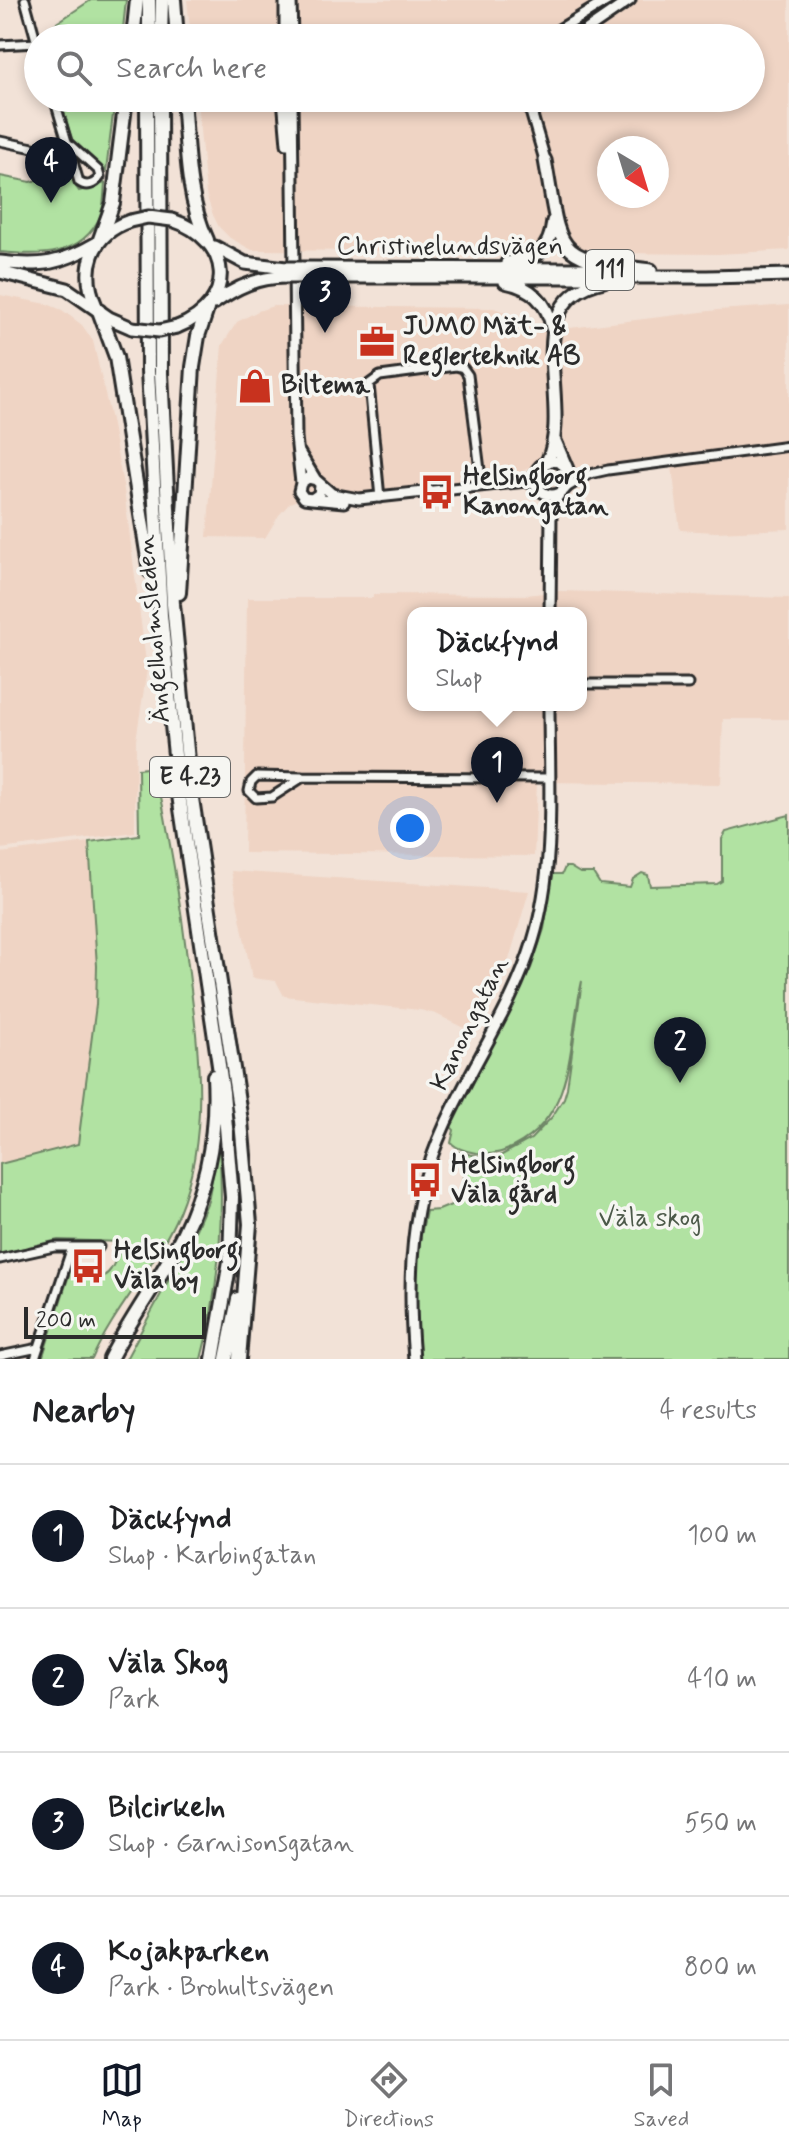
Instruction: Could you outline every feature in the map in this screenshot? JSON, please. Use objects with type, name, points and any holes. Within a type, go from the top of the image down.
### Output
[{"type":"highway","points":[[134,24],[137,0]]},
{"type":"highway","points":[[149,0],[149,24]]},
{"type":"highway","points":[[161,24],[162,0]]},
{"type":"highway","points":[[174,0],[176,24]]},
{"type":"highway","points":[[98,241],[113,203],[124,112]]},
{"type":"highway","name":"Ängelholmsleden","points":[[147,112],[148,371],[153,500],[166,672],[185,843],[214,1033]]},
{"type":"highway","name":"Ängelholmsleden","points":[[160,112],[161,373],[176,644],[200,859],[241,1121],[247,1200]]},
{"type":"highway","points":[[184,112],[193,193],[198,216],[210,242]]},
{"type":"highway","points":[[176,644],[193,367],[198,336],[209,307]]},
{"type":"highway","points":[[98,310],[116,357],[146,540],[158,641],[166,672]]},
{"type":"highway","points":[[110,1359],[177,1245],[201,1189],[212,1137],[214,1033]]},
{"type":"highway","name":"E 4.23","points":[[213,1359],[230,1261],[232,1197],[228,1133],[214,1033]]},
{"type":"highway","points":[[239,1359],[248,1267],[250,1224],[247,1200]]},
{"type":"highway","name":"E 4.23","points":[[226,1359],[242,1270],[247,1200]]},
{"type":"main road","points":[[545,160],[554,216],[563,242],[581,258],[601,264],[651,270]]},
{"type":"main road","points":[[431,269],[505,264],[532,257],[548,244],[554,216]]},
{"type":"main road","name":"111","points":[[0,262],[37,265],[59,262],[110,231],[130,221],[148,217],[172,220],[193,229],[210,242]]},
{"type":"main road","points":[[98,241],[87,274],[98,310]]},
{"type":"main road","points":[[209,307],[218,292],[221,278],[220,265],[210,242]]},
{"type":"main road","name":"Christinelundsvägen","points":[[210,242],[238,261],[286,272],[789,268]]},
{"type":"main road","name":"111","points":[[0,272],[74,292],[115,321],[132,328],[159,331],[177,327],[209,307]]},
{"type":"main road","name":"Christinelundsvägen","points":[[209,307],[248,283],[286,272]]},
{"type":"main road","name":"Christinelundsvägen","points":[[301,272],[457,278],[789,275]]},
{"type":"main road","points":[[545,463],[554,436],[554,341],[562,306],[583,287],[605,281],[677,277]]},
{"type":"main road","points":[[457,278],[511,283],[533,293],[547,310],[554,341]]},
{"type":"main road","points":[[554,436],[567,470]]},
{"type":"street","points":[[25,0],[32,24]]},
{"type":"street","points":[[285,0],[285,24]]},
{"type":"street","points":[[291,0],[292,24]]},
{"type":"street","points":[[569,24],[608,0]]},
{"type":"street","points":[[595,24],[630,0]]},
{"type":"street","points":[[0,45],[24,45]]},
{"type":"street","points":[[58,112],[79,182],[84,185],[93,183],[100,177],[97,169],[68,142]]},
{"type":"street","points":[[284,112],[294,194]]},
{"type":"street","points":[[292,112],[297,449],[301,495],[346,502],[526,481],[550,494],[562,491],[590,474],[629,466],[789,446]]},
{"type":"street","points":[[531,112],[545,160]]},
{"type":"street","points":[[0,141],[38,149],[68,142]]},
{"type":"street","points":[[381,498],[368,388],[370,382],[380,376],[456,366],[463,368],[468,375],[482,486]]},
{"type":"street","points":[[297,449],[318,483],[319,494],[312,499]]},
{"type":"street","points":[[499,484],[556,461],[567,470],[590,474]]},
{"type":"street","points":[[545,463],[536,474],[551,518]]},
{"type":"street","points":[[550,607],[552,505],[569,479],[567,470]]},
{"type":"street","points":[[301,483],[308,478],[332,494],[359,499]]},
{"type":"street","points":[[587,684],[688,684]]},
{"type":"street","name":"Kanongatan","points":[[414,1359],[410,1277],[412,1241],[421,1193],[443,1127],[511,997],[533,942],[545,888],[549,711]]},
{"type":"street","points":[[303,777],[268,798],[256,798],[249,791],[251,782],[257,776],[549,778]]},
{"type":"street","points":[[0,1259],[54,1247],[99,1247]]},
{"type":"street","points":[[35,1359],[72,1247]]},
{"type":"street","points":[[0,1356],[38,1348]]},
{"type":"shaded area","points":[[187,0],[789,0],[789,250],[718,254],[252,250],[230,238],[213,215],[206,194],[198,112],[765,112],[765,24],[190,24]]},
{"type":"shaded area","points":[[0,295],[62,310],[82,325],[93,341],[124,490],[147,670],[136,740],[135,832],[0,849]]},
{"type":"shaded area","points":[[789,305],[789,529],[680,530],[671,459],[590,473],[576,472],[571,470],[557,441],[542,462],[499,482],[348,498],[323,489],[290,503],[265,538],[207,537],[222,345],[237,322],[258,311],[273,306],[494,308],[541,326],[570,328],[718,310]]},
{"type":"shaded area","points":[[559,591],[789,598],[789,719],[723,719],[721,784],[537,782],[534,856],[244,853],[247,598],[373,598],[373,594],[527,595]]},
{"type":"shaded area","points":[[89,842],[97,966],[96,1005],[78,1144],[0,1164],[0,853]]},
{"type":"shaded area","points":[[231,871],[529,891],[508,963],[475,1033],[436,1014],[420,1010],[284,996],[276,981],[252,978]]},
{"type":"green space","points":[[91,0],[126,0],[123,24],[55,24]]},
{"type":"green space","points":[[63,112],[113,112],[106,171],[73,142]]},
{"type":"green space","points":[[74,170],[74,184],[79,191],[105,183],[102,212],[93,229],[71,247],[58,251],[30,254],[0,252],[0,176],[31,182]]},
{"type":"green space","points":[[155,767],[178,890],[195,1027],[199,1121],[195,1152],[189,1182],[170,1231],[92,1359],[42,1359],[70,1272],[101,1277],[111,1270],[124,1242],[58,1240],[0,1254],[0,1164],[78,1144],[96,1005],[97,966],[89,842],[139,835],[138,769]]},
{"type":"green space","name":"Väla skog","points":[[789,815],[789,1359],[415,1359],[410,1280],[417,1280],[419,1245],[426,1211],[456,1203],[466,1171],[452,1157],[454,1151],[486,1158],[500,1156],[531,1139],[552,1117],[567,1088],[582,981],[565,1078],[557,1101],[545,1121],[528,1138],[498,1153],[469,1152],[451,1143],[454,1130],[451,1127],[531,968],[544,929],[553,874],[562,874],[565,867],[570,867],[580,873],[593,873],[600,884],[630,887],[633,879],[642,873],[648,875],[650,886],[717,884],[722,881],[722,839],[726,832]]},
{"type":"green space","points":[[219,1142],[219,1251],[213,1305],[201,1359],[126,1359],[208,1201]]},
{"type":"place","name":"Kojakparken","points":[[51,203]]},
{"type":"place","name":"Bilcirkeln","points":[[325,333]]},
{"type":"place","name":"JUMO Mät- & Reglerteknik AB","points":[[377,342]]},
{"type":"place","name":"Biltema","points":[[255,386]]},
{"type":"place","name":"Helsingborg Kanongatan","points":[[437,492]]},
{"type":"place","name":"Däckfynd","points":[[497,803]]},
{"type":"place","name":"Väla Skog","points":[[680,1083]]},
{"type":"place","name":"Helsingborg Väla gård","points":[[425,1180]]},
{"type":"place","name":"Helsingborg Väla by","points":[[88,1266]]}]
